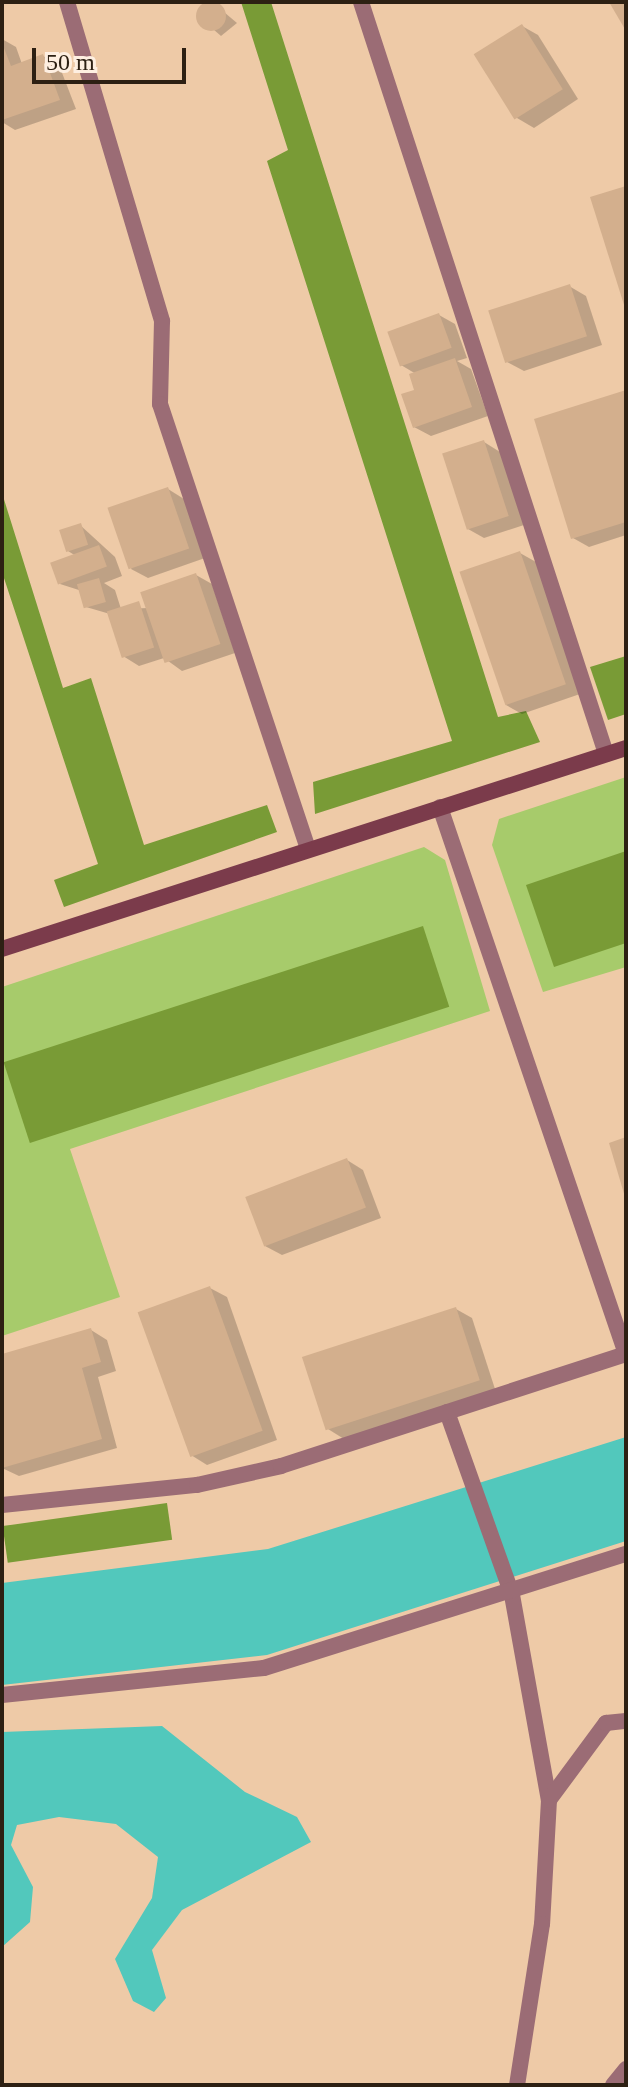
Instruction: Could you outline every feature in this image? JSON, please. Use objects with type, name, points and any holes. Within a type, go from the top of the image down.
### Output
[{"type":"street","points":[[67,2],[162,321],[160,404],[308,849]]},
{"type":"street","points":[[361,2],[606,754]]},
{"type":"street","points":[[2,949],[626,748]]},
{"type":"street","points":[[2,1505],[197,1485],[447,1412],[626,1354],[440,807]]},
{"type":"street","points":[[447,1412],[512,1595],[549,1800],[542,1924],[517,2085]]},
{"type":"street","points":[[2,1695],[264,1668],[439,1611],[512,1595],[626,1554]]},
{"type":"street","points":[[549,1800],[606,1723],[626,1721]]},
{"type":"street","points":[[613,2085],[626,2069]]},
{"type":"green space","points":[[241,2],[271,2],[498,717],[526,711],[540,742],[315,814],[313,782],[452,741],[267,161],[288,150]]},
{"type":"green space","points":[[2,493],[63,688],[91,678],[144,845],[267,805],[277,832],[64,907],[54,880],[98,864],[2,572]]},
{"type":"green space","points":[[626,656],[626,714],[608,720],[590,667]]},
{"type":"green space","points":[[626,777],[626,967],[543,992],[492,845],[499,819]]},
{"type":"green space","points":[[424,847],[445,860],[490,1011],[70,1149],[120,1297],[2,1336],[2,987]]},
{"type":"green space","points":[[626,851],[626,943],[554,967],[526,885]]},
{"type":"green space","points":[[423,926],[449,1007],[30,1143],[4,1062]]},
{"type":"green space","points":[[167,1503],[172,1540],[8,1563],[3,1526]]},
{"type":"water","points":[[626,1437],[626,1541],[267,1655],[2,1685],[2,1583],[268,1549]]},
{"type":"water","points":[[162,1726],[245,1792],[297,1817],[311,1842],[182,1910],[152,1950],[166,1998],[154,2012],[133,2001],[115,1959],[152,1898],[158,1857],[116,1824],[59,1817],[17,1825],[11,1845],[33,1887],[30,1922],[2,1947],[2,1732]]},
{"type":"building","points":[[211,1],[222,5],[226,16],[222,27],[211,31],[200,27],[196,16],[200,5]]},
{"type":"building","points":[[609,2],[626,2],[626,31]]},
{"type":"building","points":[[522,24],[563,89],[514,120],[474,54]]},
{"type":"building","points":[[2,43],[11,66],[43,54],[60,100],[2,120]]},
{"type":"building","points":[[626,186],[626,308],[625,308],[590,197]]},
{"type":"building","points":[[570,284],[587,336],[505,363],[488,311]]},
{"type":"building","points":[[439,313],[452,348],[400,367],[387,332]]},
{"type":"building","points":[[455,358],[472,407],[413,428],[401,394],[414,390],[409,374]]},
{"type":"building","points":[[626,390],[626,522],[571,539],[534,419]]},
{"type":"building","points":[[484,440],[509,516],[467,530],[442,454]]},
{"type":"building","points":[[168,487],[189,548],[129,569],[107,508]]},
{"type":"building","points":[[81,523],[88,545],[66,552],[59,530]]},
{"type":"building","points":[[99,545],[107,567],[58,584],[50,563]]},
{"type":"building","points":[[520,551],[566,684],[505,705],[459,572]]},
{"type":"building","points":[[196,573],[220,644],[165,663],[140,592]]},
{"type":"building","points":[[99,578],[106,602],[84,608],[77,584]]},
{"type":"building","points":[[139,601],[154,648],[122,658],[107,612]]},
{"type":"building","points":[[626,1137],[626,1196],[625,1197],[609,1143]]},
{"type":"building","points":[[347,1158],[366,1207],[264,1247],[245,1197]]},
{"type":"building","points":[[210,1286],[263,1431],[190,1457],[138,1312]]},
{"type":"building","points":[[456,1307],[480,1380],[326,1430],[302,1357]]},
{"type":"building","points":[[91,1328],[101,1362],[82,1368],[102,1439],[2,1468],[2,1354]]}]
